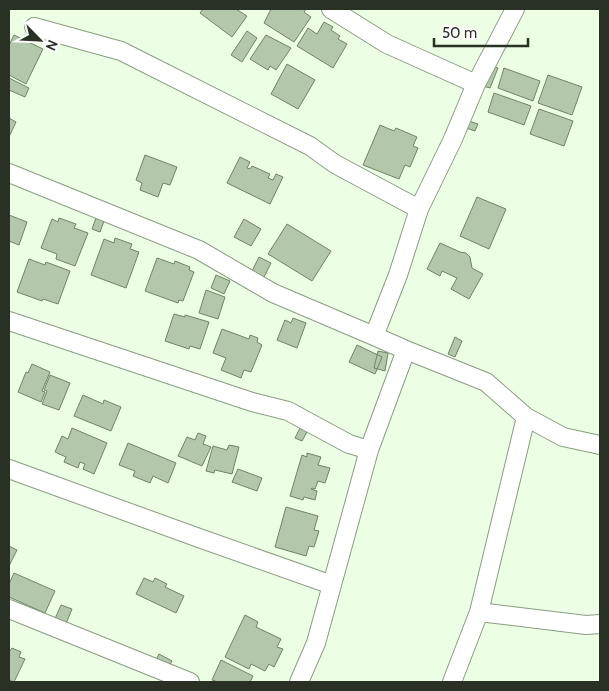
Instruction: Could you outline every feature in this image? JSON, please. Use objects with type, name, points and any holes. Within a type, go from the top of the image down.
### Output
[{"type":"street","points":[[330,9],[387,44],[476,84]]},
{"type":"street","points":[[374,336],[398,274],[419,209],[476,84],[514,9]]},
{"type":"street","points":[[34,27],[121,51],[310,146],[335,164],[419,209]]},
{"type":"street","points":[[9,174],[199,250],[273,293],[486,382],[526,417],[563,437],[600,444]]},
{"type":"street","points":[[9,320],[252,402],[288,411],[349,444],[369,450]]},
{"type":"street","points":[[299,682],[316,643],[369,450],[406,350]]},
{"type":"street","points":[[452,682],[479,612],[526,417]]},
{"type":"street","points":[[9,468],[332,585]]},
{"type":"street","points":[[9,609],[190,682]]},
{"type":"street","points":[[479,612],[586,625],[600,624]]},
{"type":"building","points":[[203,9],[236,9],[247,16],[232,37],[200,13]]},
{"type":"building","points":[[271,9],[306,9],[304,12],[311,17],[294,42],[264,23]]},
{"type":"building","points":[[324,22],[333,27],[331,30],[340,36],[338,39],[347,44],[333,68],[297,46],[308,28],[317,34]]},
{"type":"building","points":[[247,31],[257,38],[242,62],[231,55]]},
{"type":"building","points":[[14,35],[43,49],[26,84],[9,75],[9,45]]},
{"type":"building","points":[[266,35],[291,48],[276,70],[270,66],[268,70],[250,59]]},
{"type":"building","points":[[287,64],[315,80],[298,109],[271,94]]},
{"type":"building","points":[[487,65],[498,68],[490,88],[480,85]]},
{"type":"building","points":[[504,68],[540,81],[533,101],[498,88]]},
{"type":"building","points":[[548,75],[582,87],[572,115],[538,103]]},
{"type":"building","points":[[9,78],[29,88],[25,97],[9,90]]},
{"type":"building","points":[[494,93],[531,106],[524,125],[488,112]]},
{"type":"building","points":[[539,109],[573,121],[564,146],[530,134]]},
{"type":"building","points":[[9,118],[16,122],[9,137]]},
{"type":"building","points":[[469,121],[478,124],[475,131],[466,128]]},
{"type":"building","points":[[380,125],[394,131],[396,128],[417,137],[413,146],[418,148],[410,167],[405,165],[399,179],[363,165]]},
{"type":"building","points":[[145,155],[177,167],[170,185],[163,183],[158,197],[140,190],[142,183],[136,180]]},
{"type":"building","points":[[240,157],[250,162],[247,168],[250,169],[252,166],[270,174],[268,178],[273,180],[276,174],[283,177],[270,204],[227,183]]},
{"type":"building","points":[[477,197],[506,209],[489,249],[460,236]]},
{"type":"building","points":[[9,215],[27,222],[19,245],[9,241]]},
{"type":"building","points":[[59,218],[76,224],[74,228],[88,233],[75,266],[56,259],[57,254],[41,248],[52,219],[58,222]]},
{"type":"building","points":[[96,218],[104,221],[100,232],[92,229]]},
{"type":"building","points":[[244,219],[261,229],[251,246],[234,237]]},
{"type":"building","points":[[287,224],[331,251],[312,281],[268,254]]},
{"type":"building","points":[[115,238],[132,244],[130,249],[139,252],[126,288],[91,275],[104,239],[114,243]]},
{"type":"building","points":[[440,243],[466,253],[470,257],[472,268],[483,274],[469,299],[451,289],[457,278],[442,271],[440,276],[427,269]]},
{"type":"building","points":[[259,257],[271,263],[264,277],[252,271]]},
{"type":"building","points":[[157,258],[174,264],[175,261],[190,267],[189,270],[194,272],[183,301],[179,300],[178,303],[145,291]]},
{"type":"building","points":[[29,259],[45,265],[46,262],[70,271],[58,304],[43,299],[42,301],[17,292]]},
{"type":"building","points":[[216,275],[230,281],[224,294],[211,288]]},
{"type":"building","points":[[206,290],[225,297],[218,319],[199,313]]},
{"type":"building","points":[[174,314],[209,322],[200,349],[190,346],[189,349],[165,341]]},
{"type":"building","points":[[293,318],[306,323],[297,348],[277,340],[285,320],[291,323]]},
{"type":"building","points":[[222,329],[249,339],[250,335],[258,338],[257,342],[262,345],[251,372],[244,370],[241,378],[221,370],[226,358],[213,353]]},
{"type":"building","points":[[455,337],[462,341],[455,357],[448,354]]},
{"type":"building","points":[[357,345],[382,357],[375,374],[349,362]]},
{"type":"building","points":[[378,351],[388,353],[385,371],[374,368]]},
{"type":"building","points":[[32,364],[50,372],[42,391],[45,392],[41,402],[18,392],[26,372],[28,373]]},
{"type":"building","points":[[50,375],[70,383],[59,410],[42,404],[47,391],[44,390]]},
{"type":"building","points":[[83,395],[103,404],[104,400],[121,407],[111,431],[74,416]]},
{"type":"building","points":[[301,426],[308,430],[302,441],[295,438]]},
{"type":"building","points":[[72,428],[107,443],[94,474],[83,469],[85,464],[80,462],[78,468],[64,462],[66,457],[55,452],[62,436],[68,439]]},
{"type":"building","points":[[198,433],[206,436],[203,444],[211,447],[202,466],[178,456],[187,437],[195,440]]},
{"type":"building","points":[[128,443],[176,463],[168,483],[153,476],[150,483],[133,476],[135,471],[119,465]]},
{"type":"building","points":[[229,445],[239,447],[232,474],[215,470],[214,473],[206,471],[213,446],[227,450]]},
{"type":"building","points":[[307,453],[321,457],[318,465],[330,468],[325,483],[318,481],[315,489],[311,489],[317,491],[315,500],[304,497],[303,500],[290,496],[302,455],[307,457]]},
{"type":"building","points":[[238,469],[262,478],[257,491],[232,482]]},
{"type":"building","points":[[286,507],[318,516],[314,530],[319,531],[314,547],[309,546],[306,556],[275,547]]},
{"type":"building","points":[[9,546],[17,550],[9,566]]},
{"type":"building","points":[[14,573],[55,591],[45,613],[9,597],[9,584]]},
{"type":"building","points":[[144,578],[153,582],[155,578],[167,584],[165,587],[184,596],[176,613],[136,594]]},
{"type":"building","points":[[61,605],[72,609],[65,626],[54,621]]},
{"type":"building","points":[[245,615],[258,622],[256,627],[281,639],[277,647],[283,649],[274,667],[269,664],[265,671],[251,664],[249,669],[225,657]]},
{"type":"building","points":[[12,648],[21,652],[19,657],[25,659],[14,682],[9,680],[9,652]]},
{"type":"building","points":[[159,654],[172,661],[167,670],[154,664]]},
{"type":"building","points":[[221,660],[253,676],[250,682],[218,682],[212,680]]}]
